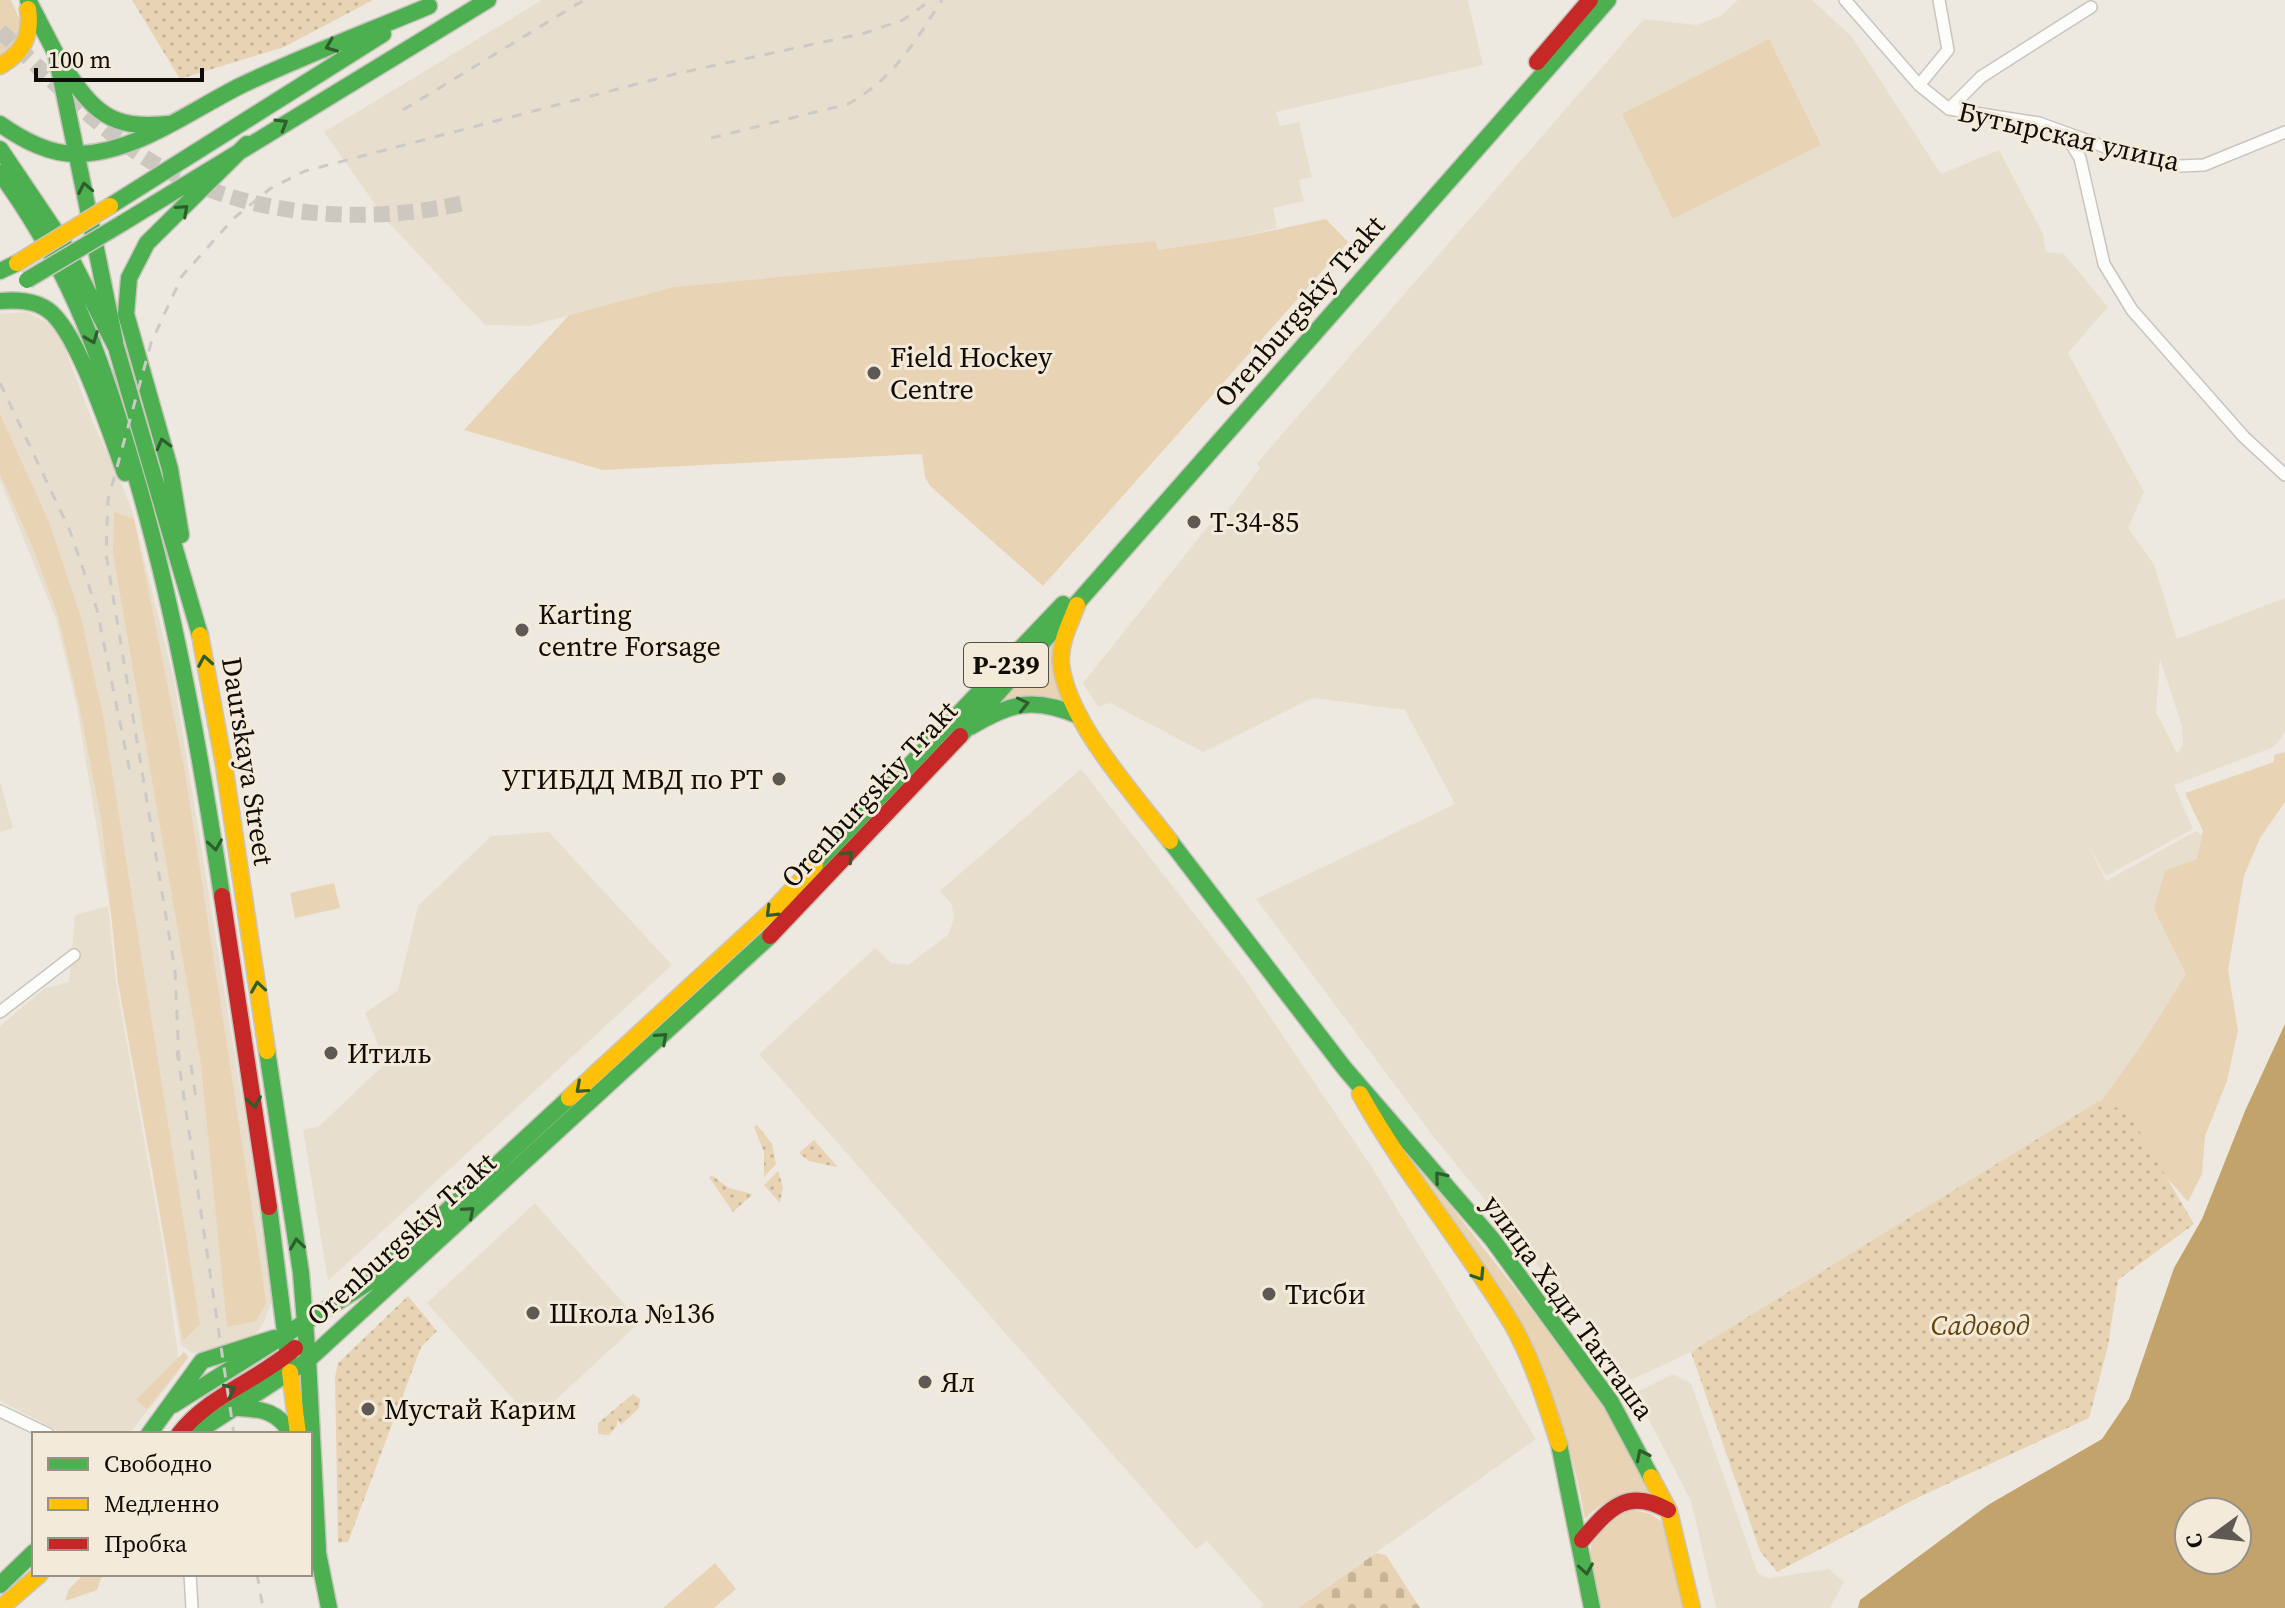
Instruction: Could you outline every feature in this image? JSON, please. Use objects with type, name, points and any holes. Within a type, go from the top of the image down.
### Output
[{"type":"main road","name":"Daurskaya Street","points":[[27,0],[56,54],[116,347],[203,646],[224,765],[306,1321],[312,1432]]},
{"type":"main road","points":[[0,66],[18,55],[30,33],[27,0]]},
{"type":"main road","points":[[0,298],[247,144],[488,0]]},
{"type":"main road","name":"Orenburgskiy Trakt","points":[[151,1432],[173,1405],[371,1281],[731,950],[914,765],[1058,609],[1590,0]]},
{"type":"main road","name":"Orenburgskiy Trakt","points":[[290,1363],[308,1360],[746,961],[969,727],[1608,0]]},
{"type":"main road","points":[[0,124],[22,140],[46,149],[78,154],[103,150],[169,124],[254,80],[434,3]]},
{"type":"main road","points":[[0,271],[110,206],[434,3]]},
{"type":"main road","points":[[56,54],[96,113],[132,127],[169,124]]},
{"type":"main road","points":[[182,576],[182,539],[170,469],[130,332],[126,295],[136,260],[147,243],[247,144]]},
{"type":"main road","points":[[0,149],[32,192],[62,241],[116,347]]},
{"type":"main road","points":[[0,173],[34,220],[75,295],[109,383],[165,579]]},
{"type":"main road","points":[[0,298],[42,306],[64,326],[165,579]]},
{"type":"main road","name":"Daurskaya Street","points":[[165,579],[203,768],[287,1334],[298,1432]]},
{"type":"main road","name":"улица Хади Такташа","points":[[1078,603],[1062,644],[1061,665],[1079,716],[1132,791],[1345,1069],[1492,1239],[1565,1336],[1632,1435],[1669,1511],[1692,1608]]},
{"type":"main road","points":[[969,727],[1019,703],[1038,700],[1079,716]]},
{"type":"main road","points":[[203,768],[224,765]]},
{"type":"main road","name":"улица Хади Такташа","points":[[1345,1069],[1389,1146],[1512,1325],[1555,1425],[1582,1540],[1592,1608]]},
{"type":"main road","points":[[197,1432],[239,1408],[290,1363],[306,1321]]},
{"type":"main road","points":[[181,1432],[211,1401],[290,1363]]},
{"type":"main road","points":[[239,1408],[267,1409],[279,1414],[290,1432]]},
{"type":"main road","name":"Daurskaya Street","points":[[312,1436],[318,1551]]},
{"type":"main road","points":[[1582,1540],[1611,1508],[1625,1501],[1651,1501],[1669,1511]]},
{"type":"main road","name":"Daurskaya Street","points":[[312,1521],[329,1608]]},
{"type":"main road","points":[[0,1585],[32,1554]]},
{"type":"main road","points":[[1,1608],[38,1576]]},
{"type":"street","name":"Бутырская улица","points":[[1845,0],[1919,85],[1949,109],[2039,123],[2130,156],[2180,166],[2204,165],[2285,132]]},
{"type":"street","points":[[1919,85],[1948,50],[1939,0]]},
{"type":"street","points":[[1949,109],[1981,77],[2091,7]]},
{"type":"street","points":[[2064,131],[2080,158],[2104,264],[2132,310],[2244,437],[2285,475]]},
{"type":"street","points":[[0,1012],[74,955]]},
{"type":"street","points":[[0,1411],[44,1432]]},
{"type":"street","points":[[190,1576],[192,1608]]},
{"type":"shaded area","points":[[542,0],[1468,0],[1483,65],[1276,112],[1280,126],[1299,122],[1312,177],[1299,180],[1304,201],[1273,208],[1277,228],[1237,238],[1158,250],[1157,241],[674,287],[529,326],[485,325],[386,220],[324,132]]},
{"type":"shaded area","points":[[1738,0],[1812,0],[1853,38],[1941,174],[1999,150],[2043,234],[2046,252],[2064,254],[2108,307],[2068,353],[2144,492],[2128,528],[2154,564],[2177,639],[2285,598],[2285,732],[2274,747],[2174,785],[2193,829],[2106,876],[2089,846],[2106,881],[2196,831],[2246,859],[2128,1112],[1691,1352],[1631,1380],[1433,1136],[1256,899],[1455,804],[1405,710],[1313,698],[1203,752],[1110,703],[1098,707],[1083,683],[1209,525],[1217,525],[1260,468],[1257,463],[1644,19],[1697,25],[1722,15]],"holes":[[[2160,659],[2182,726],[2183,745],[2177,753],[2156,712]]]},
{"type":"shaded area","points":[[27,312],[52,325],[59,333],[92,420],[131,506],[174,680],[274,1295],[256,1334],[237,1346],[192,1353],[181,1345],[77,707],[56,619],[0,480],[0,314]]},
{"type":"shaded area","points":[[1081,769],[1242,975],[1373,1169],[1536,1439],[1298,1608],[1261,1608],[1263,1604],[1207,1541],[1196,1549],[759,1054],[875,948],[891,963],[908,965],[949,934],[954,917],[951,903],[940,891]]},
{"type":"shaded area","points":[[0,781],[13,828],[0,832]]},
{"type":"shaded area","points":[[549,832],[672,965],[328,1281],[303,1129],[318,1127],[390,1059],[381,1052],[365,1013],[398,990],[418,906],[491,836]]},
{"type":"shaded area","points":[[108,906],[116,982],[164,1251],[180,1370],[131,1432],[60,1432],[0,1401],[0,1026],[45,988],[69,982],[75,915]]},
{"type":"shaded area","points":[[2285,1024],[2285,1608],[1858,1608],[1860,1600],[1988,1505],[2102,1439],[2129,1399],[2174,1268],[2202,1219],[2245,1111]]},
{"type":"shaded area","name":"Школа №136","points":[[535,1203],[640,1322],[533,1421],[427,1303]]},
{"type":"shaded area","points":[[1673,1374],[1691,1383],[1758,1574],[1769,1578],[1829,1569],[1844,1582],[1830,1608],[1716,1608],[1691,1501],[1635,1393]]},
{"type":"green space","points":[[0,0],[11,0],[22,25],[16,43],[0,55]]},
{"type":"green space","points":[[132,0],[373,0],[284,47],[180,79]]},
{"type":"green space","points":[[1769,39],[1821,145],[1673,219],[1622,114]]},
{"type":"green space","name":"Field Hockey Centre","points":[[1326,219],[1348,242],[1043,586],[930,486],[925,477],[922,454],[603,470],[464,430],[569,315],[674,287],[1156,241],[1158,250],[1237,238]]},
{"type":"green space","points":[[0,414],[49,522],[80,614],[103,715],[200,1324],[183,1341],[118,983],[102,824],[79,705],[58,616],[33,548],[0,474]]},
{"type":"green space","points":[[114,512],[134,519],[185,772],[262,1274],[266,1303],[256,1321],[227,1327],[201,1065],[113,553]]},
{"type":"green space","points":[[1056,639],[1053,667],[1074,709],[1036,696],[997,708]]},
{"type":"green space","points":[[2285,752],[2285,802],[2260,838],[2244,876],[2228,970],[2238,1030],[2227,1081],[2205,1136],[2202,1174],[2188,1202],[2129,1134],[2085,1123],[2141,1046],[2186,974],[2154,909],[2165,871],[2197,859],[2203,831],[2185,793],[2274,762],[2274,755]]},
{"type":"green space","points":[[334,883],[340,908],[295,918],[290,893]]},
{"type":"green space","points":[[1365,1096],[1595,1391],[1626,1440],[1654,1498],[1634,1495],[1616,1498],[1601,1505],[1585,1519],[1572,1458],[1553,1401],[1529,1347],[1469,1245]]},
{"type":"green space","name":"Садовод","points":[[2099,1101],[2128,1112],[2194,1224],[2118,1280],[2108,1346],[2089,1418],[1915,1499],[1777,1572],[1760,1551],[1691,1352]]},
{"type":"green space","points":[[757,1125],[772,1144],[776,1164],[764,1177],[764,1152],[754,1127]]},
{"type":"green space","points":[[814,1140],[836,1167],[809,1161],[799,1153]]},
{"type":"green space","points":[[778,1171],[783,1187],[780,1203],[764,1185]]},
{"type":"green space","points":[[713,1176],[729,1188],[753,1194],[733,1212],[709,1177]]},
{"type":"green space","points":[[408,1296],[437,1331],[421,1347],[348,1542],[338,1543],[335,1377],[338,1363]]},
{"type":"green space","points":[[184,1352],[189,1357],[147,1409],[136,1400]]},
{"type":"green space","points":[[633,1394],[640,1399],[639,1408],[621,1425],[617,1419],[617,1426],[609,1435],[598,1434],[598,1423]]},
{"type":"green space","points":[[1629,1509],[1651,1514],[1665,1524],[1685,1608],[1598,1608],[1590,1564],[1592,1543],[1603,1525]]},
{"type":"green space","points":[[1376,1553],[1386,1555],[1420,1608],[1298,1608]]},
{"type":"green space","points":[[715,1563],[736,1589],[714,1608],[663,1608]]},
{"type":"green space","points":[[82,1576],[104,1576],[97,1590],[65,1601],[69,1589]]},
{"type":"tunnel","points":[[0,31],[92,117],[131,148],[187,180],[225,195],[304,212],[345,215],[425,210],[464,203]]},
{"type":"railway","points":[[403,110],[584,0]]},
{"type":"railway","points":[[179,1060],[175,971],[106,554],[108,500],[151,343],[182,276],[234,218],[271,188],[305,171],[675,74],[865,33],[903,20],[931,0]]},
{"type":"railway","points":[[711,138],[848,104],[890,71],[942,0]]},
{"type":"railway","points":[[0,383],[70,531],[97,610],[130,772]]},
{"type":"railway","points":[[177,1051],[234,1432]]},
{"type":"railway","points":[[191,1065],[196,1098]]},
{"type":"railway","points":[[257,1576],[263,1608]]},
{"type":"traffic: fast","points":[[28,0],[56,54],[115,341]]},
{"type":"traffic: fast","points":[[121,224],[488,0]]},
{"type":"traffic: fast","points":[[960,736],[1608,0]]},
{"type":"traffic: fast","points":[[0,124],[27,141],[68,154],[122,146],[164,128],[265,74],[429,6]]},
{"type":"traffic: fast","points":[[110,206],[383,34]]},
{"type":"traffic: fast","points":[[63,66],[84,95],[105,114],[131,124],[168,124]]},
{"type":"traffic: fast","points":[[181,535],[170,469],[126,314],[129,278],[147,243],[247,144]]},
{"type":"traffic: fast","points":[[0,149],[62,241],[116,347],[200,635]]},
{"type":"traffic: fast","points":[[0,173],[26,211],[68,286],[99,362],[126,443],[153,537],[176,639],[197,741],[222,896]]},
{"type":"traffic: fast","points":[[27,280],[121,224]]},
{"type":"traffic: fast","points":[[0,271],[17,263]]},
{"type":"traffic: fast","points":[[0,301],[37,304],[59,322],[82,361],[125,473]]},
{"type":"traffic: fast","points":[[815,865],[1063,604]]},
{"type":"traffic: fast","points":[[970,727],[998,712],[1023,705],[1048,706],[1079,716]]},
{"type":"traffic: fast","points":[[1170,841],[1345,1069],[1492,1239],[1611,1402],[1651,1477]]},
{"type":"traffic: fast","points":[[197,1432],[308,1360],[770,936]]},
{"type":"traffic: fast","points":[[267,1051],[301,1273],[308,1360]]},
{"type":"traffic: fast","points":[[173,1405],[371,1281],[569,1098]]},
{"type":"traffic: fast","points":[[269,1207],[290,1372]]},
{"type":"traffic: fast","points":[[150,1432],[202,1361],[274,1338]]},
{"type":"traffic: fast","points":[[308,1360],[312,1432]]},
{"type":"traffic: fast","points":[[239,1408],[270,1413],[290,1432]]},
{"type":"traffic: fast","points":[[312,1436],[318,1551]]},
{"type":"traffic: fast","points":[[1559,1444],[1592,1608]]},
{"type":"traffic: fast","points":[[316,1543],[329,1608]]},
{"type":"traffic: fast","points":[[0,1585],[32,1554]]},
{"type":"traffic: slow","points":[[0,66],[15,55],[24,43],[29,27],[28,9]]},
{"type":"traffic: slow","points":[[17,263],[110,206]]},
{"type":"traffic: slow","points":[[1077,605],[1062,649],[1061,664],[1066,687],[1089,734],[1170,841]]},
{"type":"traffic: slow","points":[[200,635],[224,765],[267,1051]]},
{"type":"traffic: slow","points":[[569,1098],[776,907],[815,865]]},
{"type":"traffic: slow","points":[[1360,1094],[1520,1338],[1559,1444]]},
{"type":"traffic: slow","points":[[290,1372],[298,1432]]},
{"type":"traffic: slow","points":[[1651,1477],[1669,1511],[1692,1608]]},
{"type":"traffic: slow","points":[[1,1608],[38,1576]]},
{"type":"traffic: jam","points":[[1537,62],[1590,0]]},
{"type":"traffic: jam","points":[[770,936],[960,736]]},
{"type":"traffic: jam","points":[[222,896],[269,1207]]},
{"type":"traffic: jam","points":[[181,1432],[205,1408],[295,1348]]},
{"type":"traffic: jam","points":[[1582,1540],[1610,1511],[1629,1501],[1653,1503],[1668,1510]]},
{"type":"place","name":"Field Hockey Centre","points":[[874,373]]},
{"type":"place","name":"T-34-85","points":[[1194,522]]},
{"type":"place","name":"Karting centre Forsage","points":[[522,630]]},
{"type":"place","name":"УГИБДД МВД по РТ","points":[[779,779]]},
{"type":"place","name":"Итиль","points":[[331,1053]]},
{"type":"place","name":"Тисби","points":[[1269,1294]]},
{"type":"place","name":"Школа №136","points":[[533,1313]]},
{"type":"place","name":"Ял","points":[[925,1382]]},
{"type":"place","name":"Мустай Карим","points":[[368,1409]]}]
